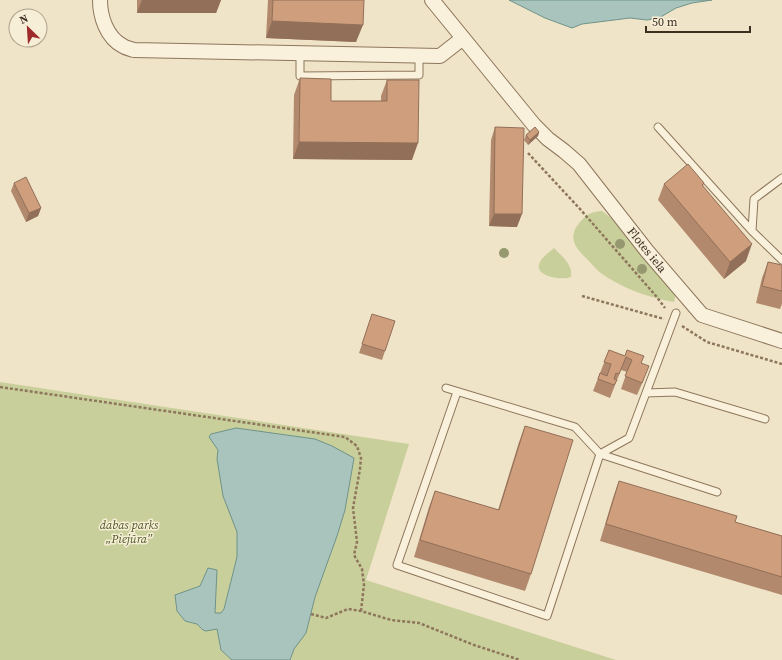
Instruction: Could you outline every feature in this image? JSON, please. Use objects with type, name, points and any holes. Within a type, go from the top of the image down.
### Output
[{"type":"street","points":[[100,0],[103,21],[108,32],[123,46],[134,50],[440,56],[463,38]]},
{"type":"street","name":"Flotes iela","points":[[432,0],[534,125],[548,139],[579,164],[647,251],[702,315],[782,341]]},
{"type":"lane","points":[[300,54],[300,76],[419,75],[419,56]]},
{"type":"lane","points":[[658,127],[752,231],[782,260]]},
{"type":"lane","points":[[752,231],[754,199],[782,178]]},
{"type":"lane","points":[[457,392],[398,565],[548,616],[600,454],[629,438],[676,312]]},
{"type":"lane","points":[[446,388],[575,427],[600,454],[718,492]]},
{"type":"lane","points":[[646,394],[675,392],[765,419]]},
{"type":"path","points":[[528,153],[585,215],[665,308]]},
{"type":"path","points":[[0,386],[345,437],[356,446],[361,458],[353,508],[356,542],[354,555],[362,569],[364,585],[361,611]]},
{"type":"path","points":[[311,614],[326,618],[348,609],[361,611],[391,620],[419,623],[474,645],[520,660]]},
{"type":"green space","points":[[602,211],[610,217],[672,288],[676,294],[674,302],[638,292],[613,281],[600,272],[580,252],[575,244],[573,235],[574,231],[582,219],[594,212]]},
{"type":"green space","points":[[554,248],[569,265],[571,277],[555,278],[540,271],[539,267],[541,260]]},
{"type":"green space","name":"dabas parks „Piejūra”","points":[[0,382],[409,444],[366,580],[616,660],[0,660]]},
{"type":"water","points":[[509,0],[712,0],[692,3],[676,8],[659,18],[647,20],[630,18],[582,24],[572,28],[545,18]]},
{"type":"water","points":[[236,428],[315,439],[354,458],[345,510],[337,536],[315,597],[306,633],[294,649],[290,660],[232,660],[221,650],[217,629],[206,631],[203,630],[197,624],[185,621],[177,611],[175,595],[200,586],[208,568],[217,570],[215,613],[221,613],[224,609],[237,557],[237,532],[223,496],[217,459],[218,450],[209,437],[211,434]]},
{"type":"building","points":[[273,0],[364,0],[363,25],[272,21]]},
{"type":"building","points":[[300,78],[331,79],[331,101],[387,101],[387,80],[419,80],[418,143],[299,142]]},
{"type":"building","points":[[495,127],[524,128],[522,214],[494,214]]},
{"type":"building","points":[[535,127],[539,132],[530,140],[526,135]]},
{"type":"building","points":[[688,164],[704,183],[702,185],[752,244],[730,262],[664,184]]},
{"type":"building","points":[[26,177],[41,208],[29,213],[14,183]]},
{"type":"building","points":[[768,262],[782,265],[782,291],[762,286]]},
{"type":"building","points":[[372,314],[395,321],[385,351],[362,344]]},
{"type":"building","points":[[609,350],[625,356],[627,350],[644,356],[641,363],[649,366],[642,383],[625,376],[632,360],[626,357],[619,374],[616,373],[614,379],[617,380],[614,385],[598,379],[600,373],[607,376],[611,364],[604,362]]},
{"type":"building","points":[[525,426],[573,440],[531,574],[420,540],[435,491],[499,510]]},
{"type":"building","points":[[619,481],[737,516],[735,522],[782,536],[782,577],[606,524]]}]
